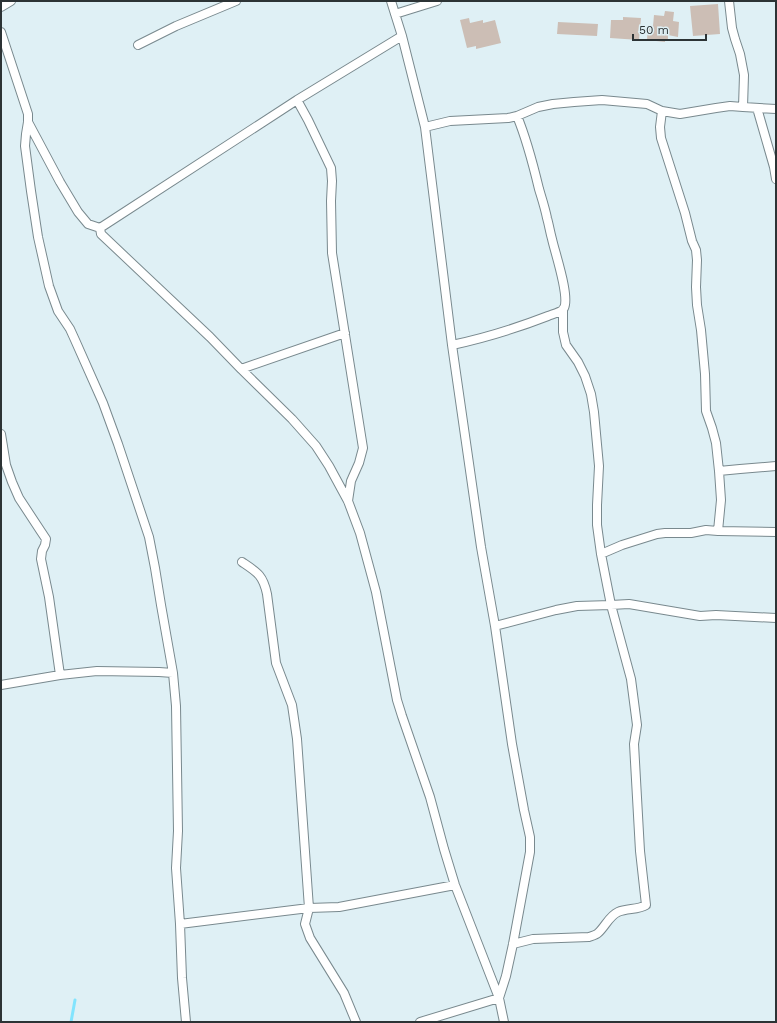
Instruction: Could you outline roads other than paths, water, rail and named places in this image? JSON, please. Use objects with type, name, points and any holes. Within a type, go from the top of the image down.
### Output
[{"type":"street","points":[[1,7],[11,1]]},
{"type":"street","points":[[138,45],[176,26],[236,1]]},
{"type":"street","points":[[391,1],[402,36],[425,127],[452,345],[481,547],[495,626],[512,744],[530,837],[530,852],[513,944],[506,976],[499,998]]},
{"type":"street","points":[[395,14],[437,1]]},
{"type":"street","points":[[729,1],[734,39],[740,54],[744,75],[743,107]]},
{"type":"street","points":[[1,32],[28,114],[25,146],[42,256],[49,286],[58,311],[70,329],[103,403],[149,537],[155,568],[173,673],[176,706],[178,755],[178,831],[176,868],[186,1022]]},
{"type":"street","points":[[100,228],[298,100],[402,36]]},
{"type":"street","points":[[298,100],[331,168],[332,253],[363,448],[359,464],[350,481],[348,501]]},
{"type":"street","points":[[425,127],[450,121],[508,118],[517,116],[538,107],[553,104],[602,100],[647,104],[662,111],[680,114],[730,106],[776,109]]},
{"type":"street","points":[[757,108],[764,128],[776,179]]},
{"type":"street","points":[[662,111],[660,127],[661,138],[696,250],[696,299],[701,330],[705,374],[706,411],[716,443],[722,500],[718,531]]},
{"type":"street","points":[[513,944],[533,939],[589,937],[597,934],[616,913],[646,905],[640,851],[634,744],[637,725],[631,679],[611,605],[597,525],[599,466],[594,412],[591,394],[585,376],[578,362],[566,345],[563,332],[566,299],[562,276],[529,148],[517,116]]},
{"type":"street","points":[[28,122],[60,182],[81,217],[88,224],[100,228]]},
{"type":"street","points":[[100,228],[101,234],[210,337],[292,418],[316,446],[348,501],[360,533],[376,592],[397,700],[430,797],[455,884],[499,998],[504,1022]]},
{"type":"street","points":[[452,345],[527,324],[564,309]]},
{"type":"street","points":[[241,369],[345,333]]},
{"type":"street","points":[[1,434],[6,465],[12,482],[19,498],[46,539],[41,559],[49,597],[60,675]]},
{"type":"street","points":[[718,471],[776,466]]},
{"type":"street","points":[[601,554],[622,545],[657,534],[706,530],[776,532]]},
{"type":"street","points":[[242,562],[260,576],[264,583],[267,594],[276,663],[292,706],[297,739],[309,908],[305,924],[310,938],[344,993],[356,1022]]},
{"type":"street","points":[[495,626],[577,606],[629,604],[700,616],[716,615],[776,618]]},
{"type":"street","points":[[1,685],[60,675],[97,671],[173,673]]},
{"type":"street","points":[[180,924],[309,908],[339,907],[455,884]]},
{"type":"street","points":[[420,1022],[499,998]]},
{"type":"waterway","points":[[71,1022],[75,1000]]}]
